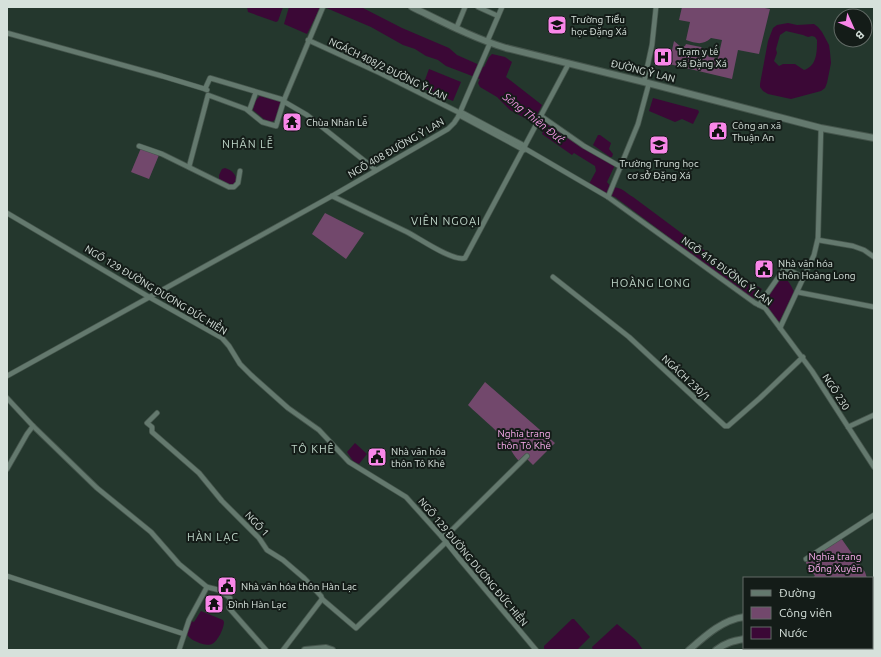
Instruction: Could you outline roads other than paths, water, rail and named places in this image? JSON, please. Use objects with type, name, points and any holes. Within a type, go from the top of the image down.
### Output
[{"type":"main road","name":"ĐƯỜNG Ỷ LAN","points":[[412,7],[488,42],[821,128],[874,138]]},
{"type":"main road","points":[[689,650],[722,624],[743,617]]},
{"type":"main road","points":[[716,650],[723,644],[743,639]]},
{"type":"main road","points":[[305,650],[326,648],[332,650]]},
{"type":"street","points":[[456,28],[465,7]]},
{"type":"street","points":[[478,7],[498,16]]},
{"type":"street","name":"NGÕ 408 ĐƯỜNG Ỷ LAN","points":[[7,376],[332,196],[448,129],[460,113],[484,57],[488,42],[502,7]]},
{"type":"street","points":[[608,197],[638,124],[652,45],[656,7]]},
{"type":"street","points":[[208,95],[249,111],[262,122],[276,126],[284,101],[322,9]]},
{"type":"street","points":[[7,33],[162,76],[208,91],[188,167]]},
{"type":"street","name":"NGÁCH 408/2 ĐƯỜNG Ỷ LAN","points":[[308,40],[460,113],[492,130]]},
{"type":"street","points":[[332,196],[409,233],[433,247],[464,259],[469,254],[570,63]]},
{"type":"street","points":[[205,89],[210,78],[284,101],[307,115],[376,170]]},
{"type":"street","points":[[249,111],[256,92]]},
{"type":"street","points":[[541,116],[584,146],[621,167]]},
{"type":"street","points":[[780,328],[814,256],[818,240],[821,128]]},
{"type":"street","name":"NGÕ 416 ĐƯỜNG Ỷ LAN","points":[[492,130],[608,197],[755,303],[763,306],[780,328]]},
{"type":"street","points":[[140,146],[231,187],[238,184],[240,171]]},
{"type":"street","name":"NGÕ 129 ĐƯỜNG DƯƠNG ĐỨC HIỀN","points":[[7,213],[149,297],[222,338],[242,366],[265,389],[293,412],[319,430],[352,464],[403,494],[442,537],[536,650]]},
{"type":"street","points":[[818,240],[853,246],[864,250],[874,257]]},
{"type":"street","points":[[759,305],[784,269],[787,269],[804,278]]},
{"type":"street","name":"NGÁCH 230/1","points":[[553,277],[629,337],[725,426],[728,426],[760,398],[802,357]]},
{"type":"street","points":[[797,292],[874,307]]},
{"type":"street","name":"NGÕ 230","points":[[780,328],[802,357],[874,467]]},
{"type":"street","points":[[7,398],[33,426],[97,488],[148,529],[179,564],[207,587],[219,590],[230,598],[229,608],[266,650]]},
{"type":"street","name":"NGÕ 1","points":[[157,413],[147,423],[152,427],[152,432],[199,473],[222,501],[259,538],[267,550],[283,560],[304,578],[320,594],[322,600]]},
{"type":"street","points":[[848,427],[874,415]]},
{"type":"street","points":[[7,469],[33,426]]},
{"type":"street","points":[[442,537],[452,530],[527,456]]},
{"type":"street","points":[[806,559],[874,515]]},
{"type":"street","points":[[284,650],[322,600],[356,628],[445,542]]},
{"type":"street","points":[[7,576],[184,634]]},
{"type":"street","points":[[179,650],[189,620],[207,587]]},
{"type":"water","points":[[247,7],[283,7],[278,21],[276,22],[248,12]]},
{"type":"water","points":[[289,7],[320,8],[307,34],[284,24]]},
{"type":"water","name":"Sông Thiên Đức","points":[[324,7],[361,7],[402,28],[449,48],[457,55],[484,67],[492,54],[505,57],[512,62],[506,77],[542,105],[537,115],[578,144],[615,165],[607,182],[612,187],[619,188],[633,197],[731,270],[762,289],[757,296],[752,299],[615,197],[608,195],[589,184],[596,171],[595,166],[574,153],[572,155],[542,134],[543,132],[528,120],[510,110],[497,97],[480,87],[478,83],[480,79],[446,66],[438,60],[403,45],[371,27]]},
{"type":"water","points":[[788,23],[797,25],[814,24],[822,32],[829,45],[831,63],[827,83],[825,88],[821,91],[791,99],[768,94],[760,87],[768,41],[773,28],[777,25]],"holes":[[[786,31],[815,37],[817,40],[816,54],[812,65],[804,70],[795,64],[783,64],[779,66],[774,61],[780,35]]]},
{"type":"water","points":[[429,69],[461,82],[453,101],[422,88]]},
{"type":"water","points":[[260,96],[280,101],[281,104],[276,119],[272,122],[265,120],[253,110],[255,101]]},
{"type":"water","points":[[653,98],[698,110],[699,112],[693,124],[682,119],[675,122],[649,111]]},
{"type":"water","points":[[291,122],[295,122],[297,123],[297,131],[291,132],[288,129],[288,125]]},
{"type":"water","points":[[598,135],[611,143],[609,149],[613,154],[612,157],[593,145]]},
{"type":"water","points":[[225,168],[232,171],[235,175],[236,182],[233,185],[229,185],[219,179],[222,169]]},
{"type":"water","points":[[781,276],[789,282],[794,292],[779,322],[764,302]]},
{"type":"water","points":[[355,443],[367,454],[359,464],[353,461],[347,452]]},
{"type":"water","points":[[201,611],[223,620],[224,622],[220,634],[212,644],[209,645],[190,638],[187,633],[191,621],[194,622]]},
{"type":"water","points":[[572,619],[574,619],[590,637],[577,650],[545,650],[544,646]]},
{"type":"water","points":[[617,624],[636,640],[643,650],[593,650],[592,647]]},
{"type":"place","name":"Trường Tiểu học Đặng Xá","points":[[557,25]]},
{"type":"place","name":"Trạm y tế xã Đặng Xá","points":[[663,57]]},
{"type":"place","name":"Chùa Nhân Lễ","points":[[292,122]]},
{"type":"place","name":"Công an xã Thuận An","points":[[718,131]]},
{"type":"place","name":"Trường Trung học cơ sở Đặng Xá","points":[[659,145]]},
{"type":"place","name":"Nhà văn hóa thôn Hoàng Long","points":[[764,269]]},
{"type":"place","name":"Nhà văn hóa thôn Tô Khê","points":[[377,457]]},
{"type":"place","name":"Nhà văn hóa thôn Hàn Lạc","points":[[227,586]]},
{"type":"place","name":"Đình Hàn Lạc","points":[[214,604]]},
{"type":"district","name":"NHÂN LỄ","points":[[248,144]]},
{"type":"district","name":"VIÊN NGOẠI","points":[[446,221]]},
{"type":"district","name":"HOÀNG LONG","points":[[651,283]]},
{"type":"district","name":"TÔ KHÊ","points":[[313,449]]},
{"type":"district","name":"HÀN LẠC","points":[[213,537]]},
{"type":"park label","name":"Nghĩa trang thôn Tô Khê","points":[[524,438]]},
{"type":"park label","name":"Nghĩa trang Đổng Xuyên","points":[[835,562]]}]
